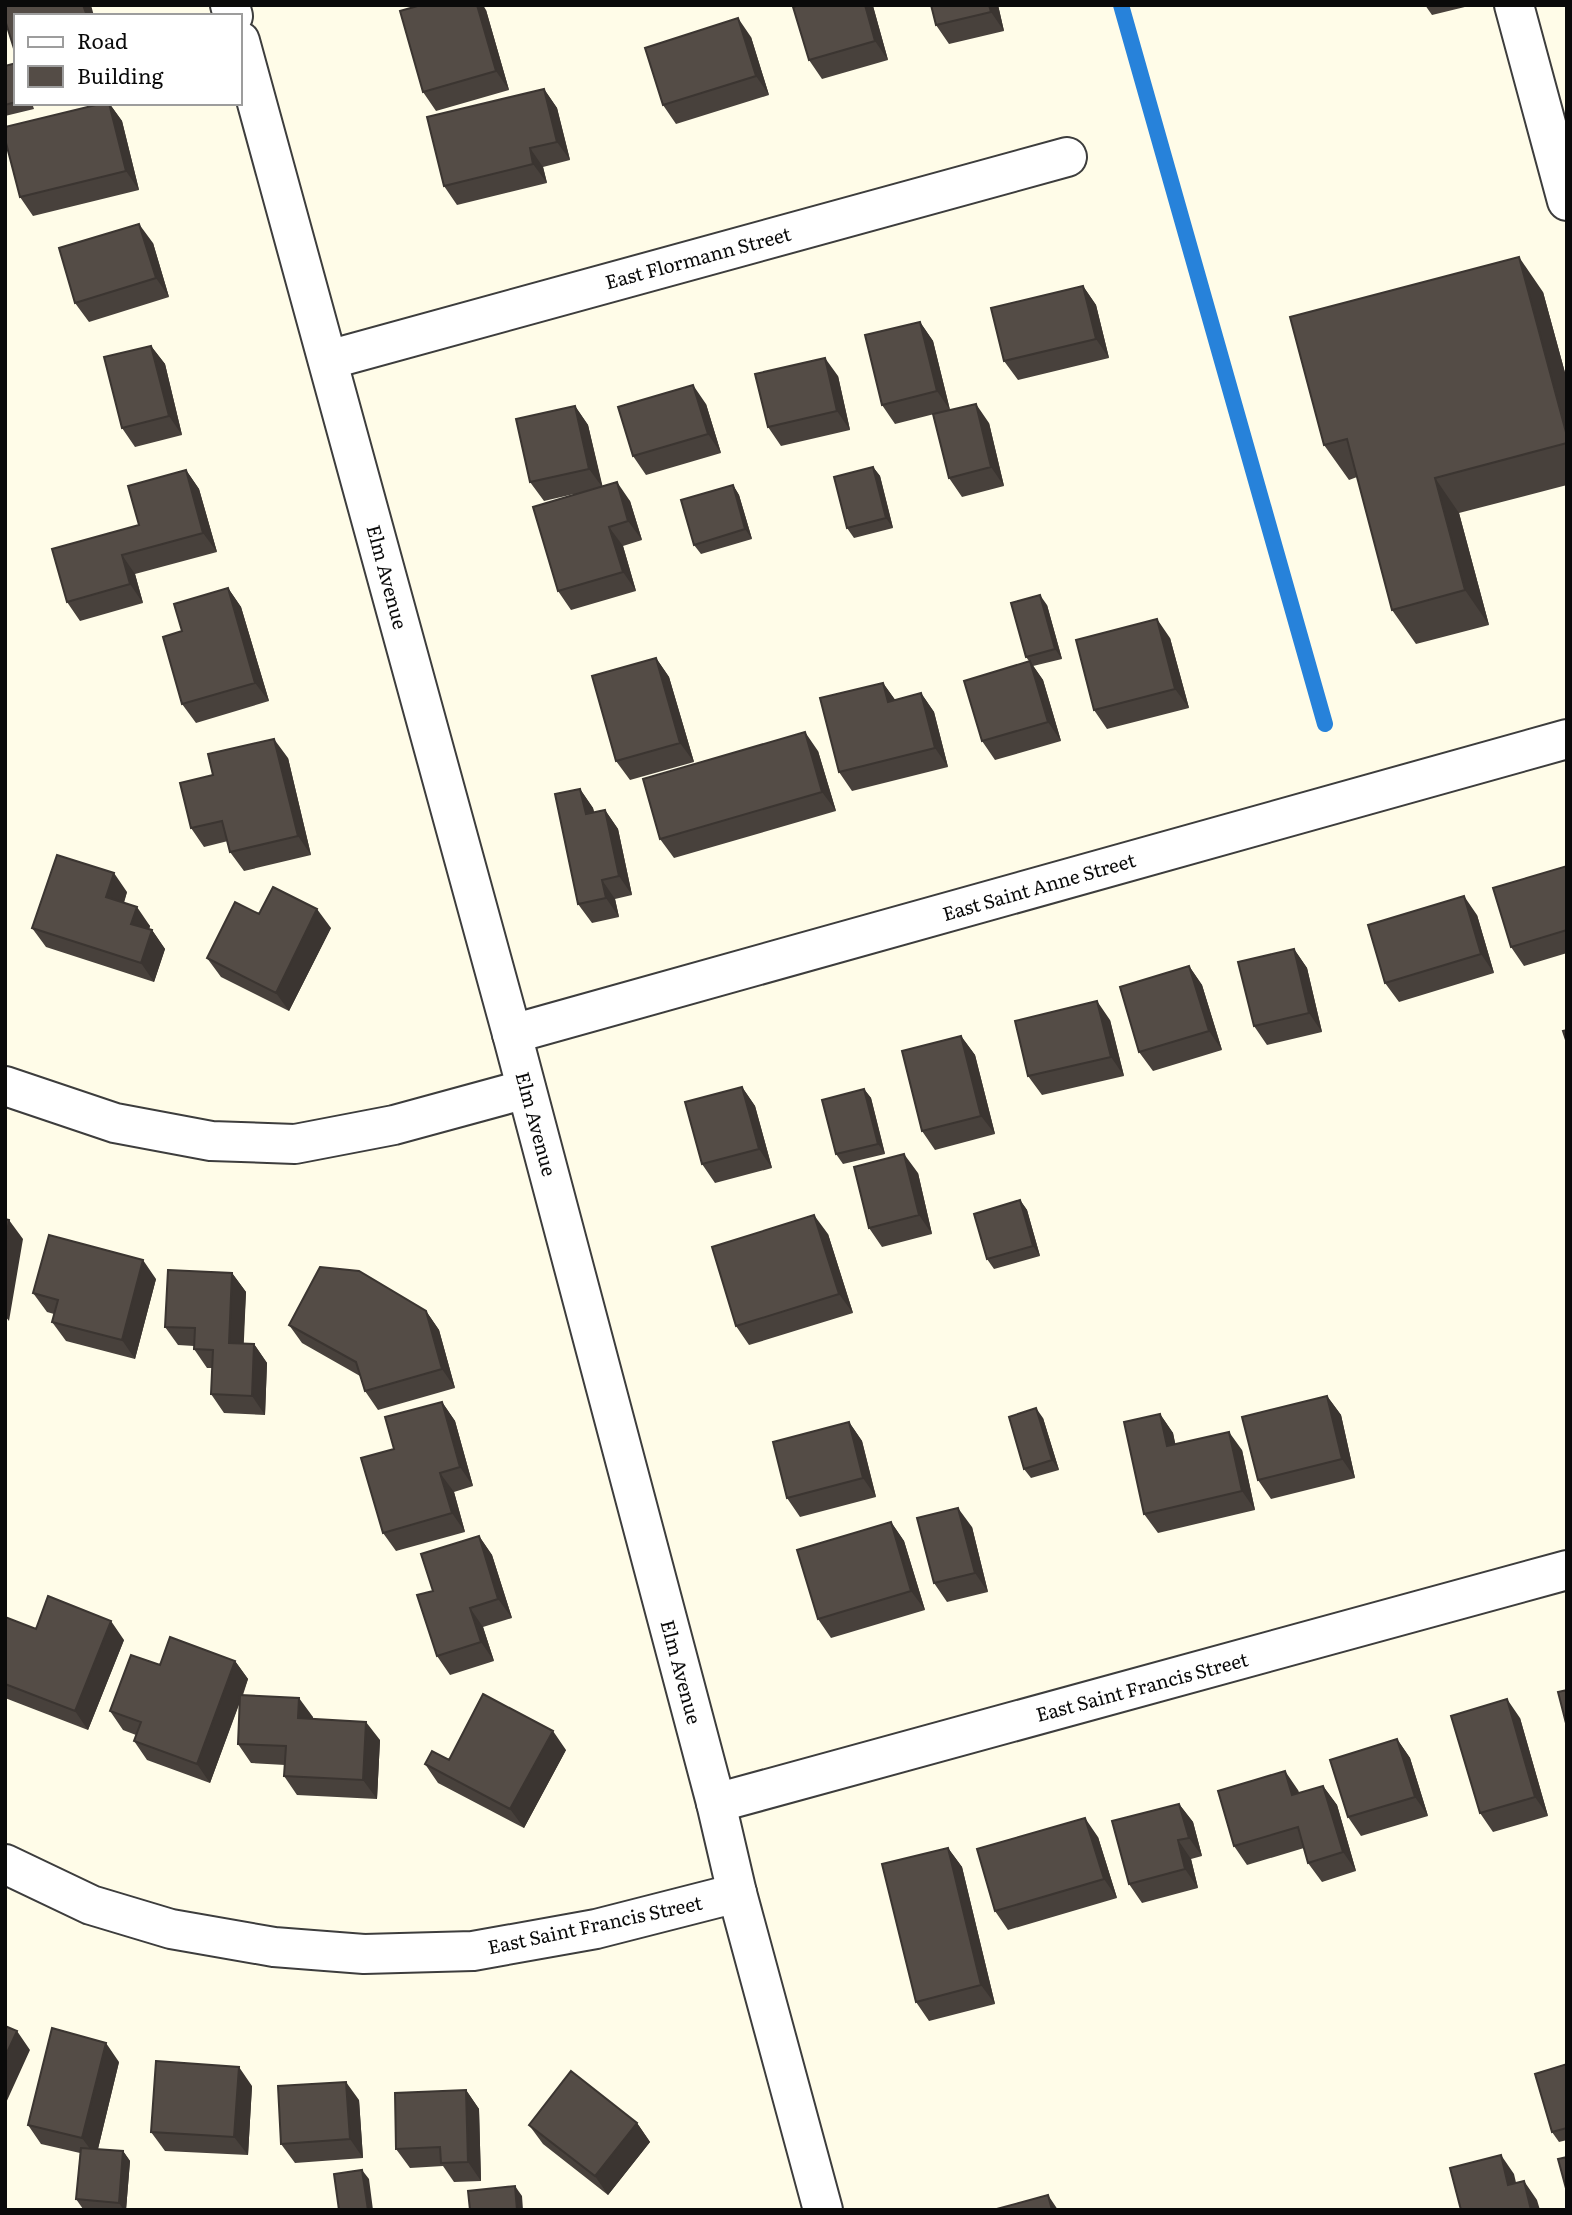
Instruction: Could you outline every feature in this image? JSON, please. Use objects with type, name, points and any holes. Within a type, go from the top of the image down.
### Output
[{"type":"street","points":[[1514,5],[1567,201]]},
{"type":"street","name":"Elm Avenue","points":[[242,48],[512,1034],[823,2210]]},
{"type":"street","name":"East Flormann Street","points":[[328,360],[1067,157]]},
{"type":"street","name":"East Saint Anne Street","points":[[512,1034],[1567,739]]},
{"type":"street","points":[[5,1086],[115,1123],[211,1141],[295,1144],[394,1125],[526,1089]]},
{"type":"street","name":"East Saint Francis Street","points":[[716,1803],[1567,1570]]},
{"type":"street","name":"East Saint Francis Street","points":[[5,1864],[91,1905],[171,1929],[274,1947],[364,1954],[473,1951],[596,1929],[737,1893]]},
{"type":"building","points":[[5,5],[83,5],[86,14],[14,14],[14,49],[5,20]]},
{"type":"building","points":[[421,5],[477,5],[496,71],[423,92],[400,11]]},
{"type":"building","points":[[865,5],[875,41],[809,60],[793,7]]},
{"type":"building","points":[[931,5],[989,5],[991,12],[936,25]]},
{"type":"building","points":[[738,18],[756,76],[663,105],[645,48]]},
{"type":"building","points":[[14,64],[14,103],[5,105],[5,66]]},
{"type":"building","points":[[544,89],[557,142],[530,148],[533,164],[444,186],[427,117]]},
{"type":"building","points":[[96,105],[110,105],[126,171],[20,197],[5,139],[5,127]]},
{"type":"building","points":[[139,224],[156,278],[75,303],[59,248]]},
{"type":"building","points":[[1519,257],[1567,443],[1435,478],[1465,590],[1392,610],[1347,439],[1324,445],[1290,317]]},
{"type":"building","points":[[1083,286],[1096,339],[1004,361],[991,308]]},
{"type":"building","points":[[920,322],[937,391],[882,405],[865,335]]},
{"type":"building","points":[[151,346],[169,416],[122,428],[104,357]]},
{"type":"building","points":[[825,358],[837,411],[768,427],[755,374]]},
{"type":"building","points":[[693,385],[708,434],[633,456],[618,407]]},
{"type":"building","points":[[976,404],[991,467],[949,478],[933,414]]},
{"type":"building","points":[[575,406],[589,469],[530,482],[516,419]]},
{"type":"building","points":[[873,467],[886,518],[847,528],[834,477]]},
{"type":"building","points":[[186,470],[203,533],[122,555],[130,584],[67,602],[52,549],[139,525],[128,486]]},
{"type":"building","points":[[617,482],[628,521],[609,527],[623,572],[558,591],[533,507]]},
{"type":"building","points":[[733,485],[745,529],[694,545],[681,500]]},
{"type":"building","points":[[228,588],[255,683],[182,704],[163,637],[182,631],[174,604]]},
{"type":"building","points":[[1040,595],[1055,649],[1026,657],[1011,603]]},
{"type":"building","points":[[1157,619],[1175,689],[1094,710],[1076,640]]},
{"type":"building","points":[[656,658],[680,743],[616,761],[592,676]]},
{"type":"building","points":[[1030,661],[1048,722],[982,741],[964,681]]},
{"type":"building","points":[[883,683],[888,702],[921,693],[935,748],[839,772],[820,698]]},
{"type":"building","points":[[805,732],[822,792],[660,839],[643,779]]},
{"type":"building","points":[[274,739],[298,836],[230,852],[222,821],[191,828],[180,783],[213,775],[208,754]]},
{"type":"building","points":[[580,789],[586,814],[605,810],[619,876],[602,880],[606,898],[578,904],[555,794]]},
{"type":"building","points":[[57,855],[114,873],[106,897],[137,907],[131,924],[152,930],[141,963],[32,928]]},
{"type":"building","points":[[1567,866],[1567,930],[1511,947],[1493,888]]},
{"type":"building","points":[[273,887],[317,909],[276,993],[207,958],[235,902],[259,914]]},
{"type":"building","points":[[1464,896],[1481,954],[1385,983],[1368,925]]},
{"type":"building","points":[[1294,949],[1309,1013],[1254,1026],[1238,962]]},
{"type":"building","points":[[1189,966],[1209,1031],[1139,1052],[1120,987]]},
{"type":"building","points":[[1097,1001],[1111,1057],[1028,1076],[1015,1021]]},
{"type":"building","points":[[961,1036],[981,1116],[922,1131],[902,1051]]},
{"type":"building","points":[[742,1087],[759,1149],[702,1164],[685,1102]]},
{"type":"building","points":[[864,1089],[878,1144],[836,1154],[822,1100]]},
{"type":"building","points":[[904,1154],[919,1215],[869,1228],[854,1167]]},
{"type":"building","points":[[1020,1200],[1033,1246],[987,1259],[974,1214]]},
{"type":"building","points":[[814,1215],[839,1294],[736,1326],[712,1247]]},
{"type":"building","points":[[5,1219],[9,1220],[5,1245]]},
{"type":"building","points":[[49,1235],[143,1260],[122,1340],[52,1322],[58,1300],[33,1293]]},
{"type":"building","points":[[320,1267],[359,1271],[426,1311],[442,1369],[365,1391],[356,1362],[289,1325]]},
{"type":"building","points":[[168,1270],[232,1273],[229,1343],[254,1344],[252,1396],[211,1394],[213,1350],[194,1349],[195,1328],[165,1327]]},
{"type":"building","points":[[1327,1396],[1342,1459],[1258,1480],[1242,1417]]},
{"type":"building","points":[[442,1402],[460,1467],[440,1473],[452,1513],[383,1533],[361,1458],[394,1449],[385,1417]]},
{"type":"building","points":[[1036,1408],[1052,1460],[1024,1469],[1009,1417]]},
{"type":"building","points":[[1160,1414],[1167,1446],[1229,1432],[1242,1491],[1144,1514],[1124,1422]]},
{"type":"building","points":[[849,1422],[863,1478],[787,1498],[773,1442]]},
{"type":"building","points":[[958,1508],[975,1573],[934,1583],[917,1518]]},
{"type":"building","points":[[891,1522],[911,1591],[818,1619],[797,1550]]},
{"type":"building","points":[[479,1536],[498,1599],[470,1608],[481,1642],[437,1656],[417,1595],[433,1591],[421,1554]]},
{"type":"building","points":[[48,1596],[111,1621],[75,1711],[5,1684],[5,1617],[36,1629]]},
{"type":"building","points":[[170,1637],[235,1661],[197,1764],[134,1741],[141,1722],[110,1711],[131,1655],[160,1665]]},
{"type":"building","points":[[1567,1690],[1567,1727],[1558,1692]]},
{"type":"building","points":[[483,1694],[553,1731],[510,1809],[425,1764],[432,1751],[449,1760]]},
{"type":"building","points":[[240,1695],[299,1698],[298,1718],[366,1722],[363,1780],[284,1776],[286,1746],[238,1744]]},
{"type":"building","points":[[1507,1699],[1535,1797],[1480,1813],[1451,1716]]},
{"type":"building","points":[[1397,1739],[1415,1797],[1348,1817],[1330,1760]]},
{"type":"building","points":[[1285,1771],[1292,1795],[1323,1786],[1343,1852],[1308,1863],[1298,1827],[1234,1846],[1218,1791]]},
{"type":"building","points":[[1179,1804],[1189,1838],[1178,1840],[1185,1869],[1129,1884],[1112,1821]]},
{"type":"building","points":[[1085,1818],[1104,1879],[995,1911],[977,1849]]},
{"type":"building","points":[[948,1848],[981,1985],[916,2002],[882,1864]]},
{"type":"building","points":[[5,2026],[17,2031],[5,2057]]},
{"type":"building","points":[[52,2028],[106,2043],[82,2138],[28,2125]]},
{"type":"building","points":[[156,2061],[239,2067],[234,2137],[151,2132]]},
{"type":"building","points":[[1567,2064],[1567,2128],[1552,2132],[1535,2074]]},
{"type":"building","points":[[571,2071],[637,2123],[595,2176],[529,2125]]},
{"type":"building","points":[[346,2082],[350,2139],[281,2144],[278,2086]]},
{"type":"building","points":[[466,2090],[468,2162],[441,2163],[440,2147],[396,2149],[395,2093]]},
{"type":"building","points":[[81,2148],[123,2151],[119,2203],[76,2199]]},
{"type":"building","points":[[1501,2155],[1508,2185],[1524,2181],[1531,2210],[1461,2210],[1450,2168]]},
{"type":"building","points":[[1567,2157],[1567,2192],[1558,2159]]},
{"type":"building","points":[[362,2170],[368,2210],[339,2210],[334,2174]]},
{"type":"building","points":[[515,2186],[517,2210],[470,2210],[468,2191]]},
{"type":"building","points":[[1048,2195],[1052,2210],[993,2210]]},
{"type":"waterway","points":[[1121,5],[1325,724]]}]
